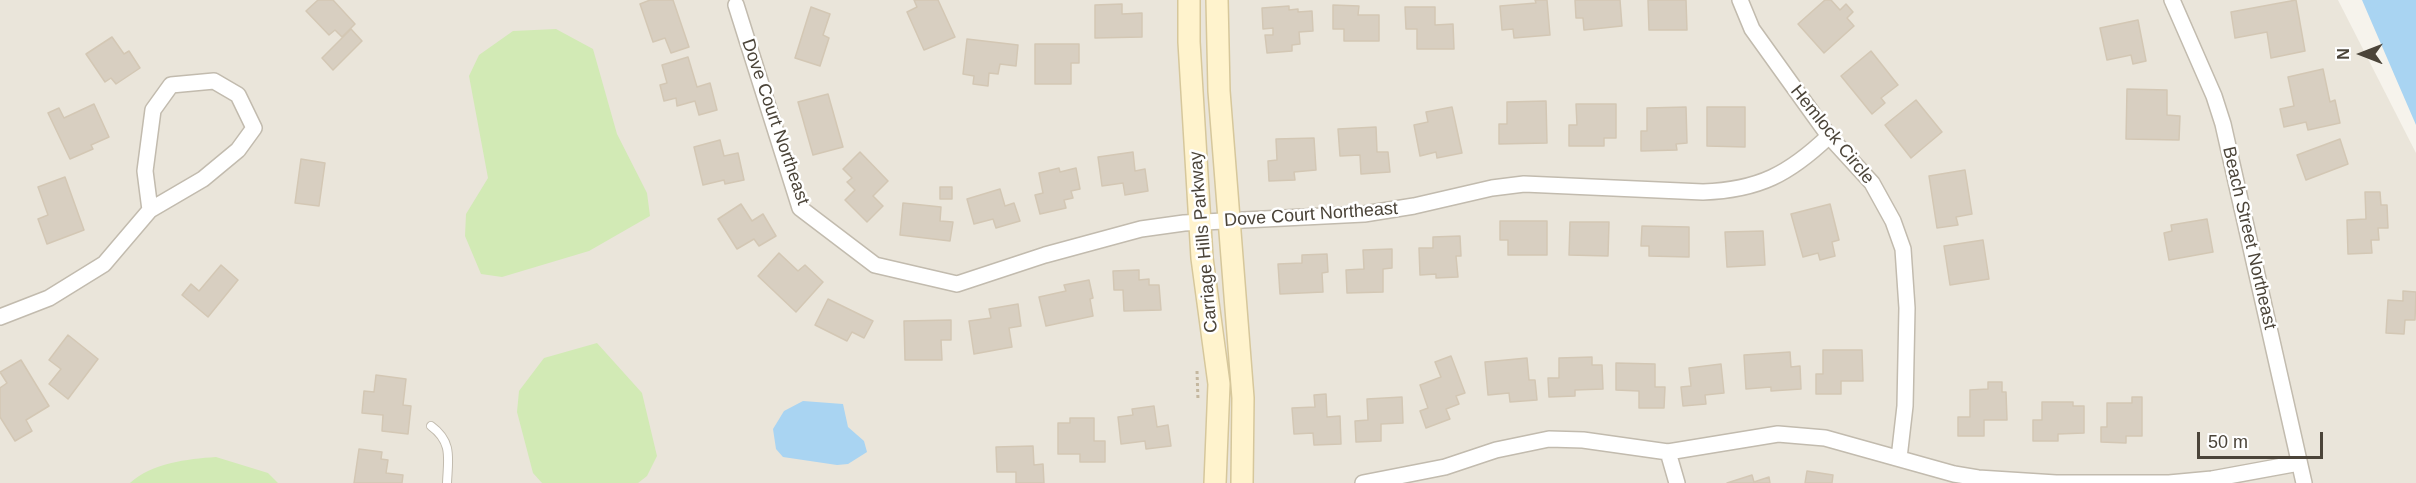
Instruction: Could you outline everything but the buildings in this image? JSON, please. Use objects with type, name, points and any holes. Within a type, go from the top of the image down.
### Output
[{"type":"street","name":"Carriage Hills Parkway","points":[[1189,0],[1189,42],[1202,258],[1219,384],[1215,483]]},
{"type":"street","name":"Carriage Hills Parkway","points":[[1217,0],[1228,222],[1243,398],[1242,483]]},
{"type":"street","name":"Hemlock Circle","points":[[1740,0],[1752,29],[1829,135],[1872,183],[1893,221],[1903,249],[1907,308],[1905,406],[1899,458]]},
{"type":"street","name":"Beach Street Northeast","points":[[2172,0],[2214,96],[2223,124],[2304,483]]},
{"type":"street","name":"Dove Court Northeast","points":[[736,5],[800,208],[875,265],[957,284],[1045,255],[1141,229],[1201,222],[1364,214],[1414,206],[1492,188],[1524,184],[1702,192],[1730,191],[1756,184],[1781,173],[1804,159],[1829,135]]},
{"type":"street","points":[[0,317],[49,298],[104,264],[150,210],[202,179],[238,150],[254,128],[238,95],[214,81],[171,85],[153,110],[145,171],[150,210]]},
{"type":"street","points":[[1363,483],[1446,467],[1496,450],[1549,439],[1583,440],[1668,452],[1778,434],[1800,434],[1825,438],[1931,469],[1978,478],[2056,483],[2169,483],[2212,479],[2299,464]]},
{"type":"street","points":[[1668,452],[1677,483]]},
{"type":"lane","points":[[431,426],[445,439],[448,450],[447,483]]},
{"type":"shaded area","points":[[0,0],[2338,0],[2416,153],[2416,483],[0,483]]},
{"type":"green space","points":[[556,29],[593,49],[617,134],[647,193],[650,216],[589,251],[502,277],[481,274],[465,236],[466,214],[488,178],[469,76],[479,55],[513,31]]},
{"type":"green space","points":[[597,343],[642,393],[657,456],[647,476],[638,483],[542,483],[533,473],[517,412],[519,391],[544,358]]},
{"type":"green space","points":[[216,457],[268,473],[278,483],[130,483],[159,467],[182,461]]},
{"type":"water","points":[[2362,0],[2416,0],[2416,125]]},
{"type":"water","points":[[803,401],[843,404],[848,427],[864,441],[867,452],[848,464],[837,465],[783,457],[776,449],[773,429],[784,411]]}]
